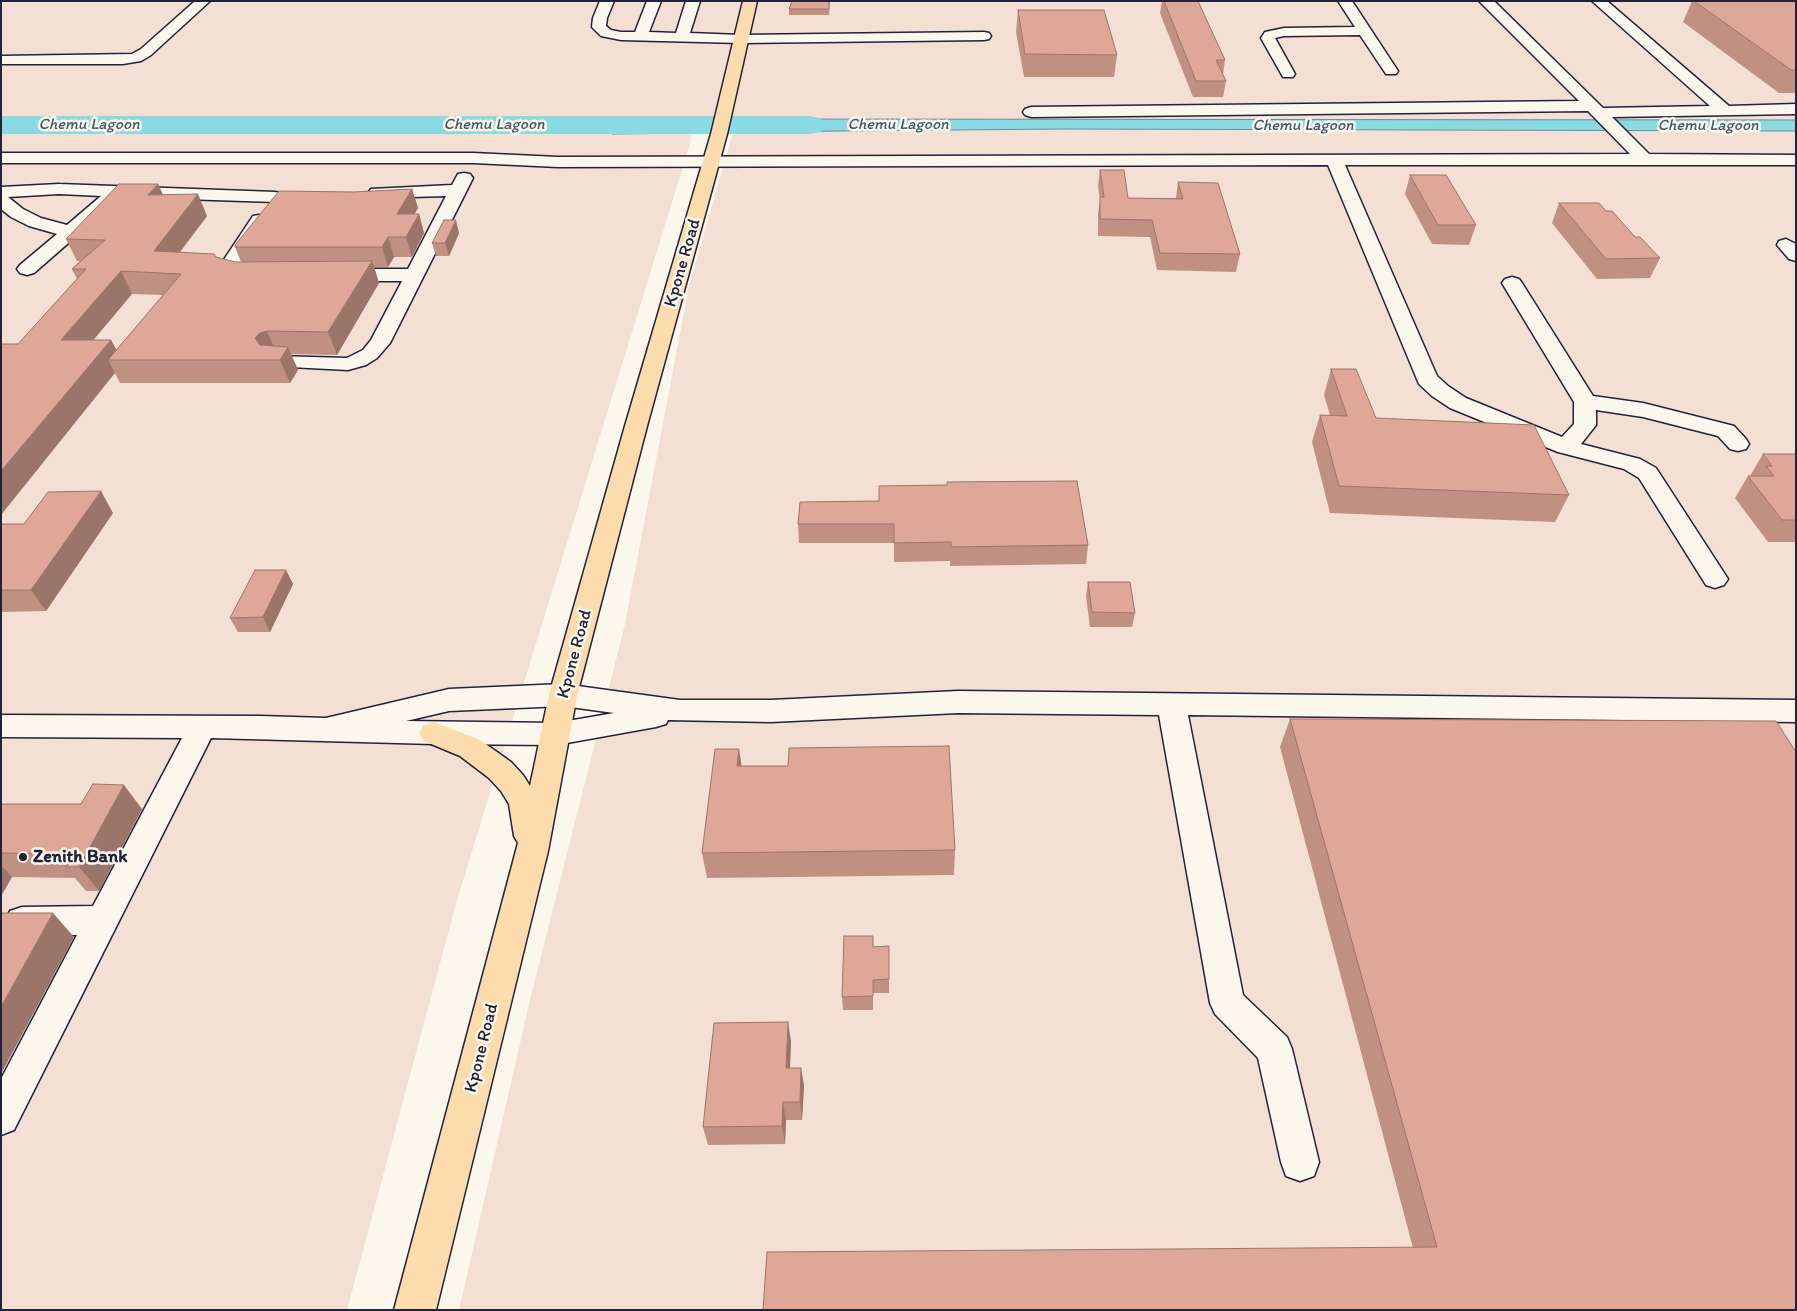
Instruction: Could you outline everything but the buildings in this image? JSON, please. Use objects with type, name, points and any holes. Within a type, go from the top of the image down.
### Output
[{"type":"main road","name":"Kpone Road","points":[[415,1310],[532,851],[563,695],[636,426],[721,126],[750,1]]},
{"type":"main road","points":[[434,733],[470,748],[500,770],[512,783],[524,803],[532,851]]},
{"type":"street","points":[[1,60],[123,60],[136,58],[146,52],[203,1]]},
{"type":"street","points":[[607,1],[600,18],[599,27],[606,33],[640,37],[741,39],[984,36]]},
{"type":"street","points":[[640,37],[654,1]]},
{"type":"street","points":[[681,38],[693,1]]},
{"type":"street","points":[[1345,1],[1391,71]]},
{"type":"street","points":[[1486,1],[1644,159]]},
{"type":"street","points":[[1599,1],[1723,109]]},
{"type":"street","points":[[1288,74],[1268,38],[1270,35],[1284,32],[1364,31]]},
{"type":"street","points":[[1031,112],[1600,113],[1796,109]]},
{"type":"street","points":[[1,158],[473,158],[558,162],[1334,159],[1796,160]]},
{"type":"street","points":[[277,362],[348,364],[359,361],[370,354],[380,343],[473,158]]},
{"type":"street","points":[[1334,159],[1427,379],[1440,391],[1458,403],[1566,447],[1632,464],[1648,473],[1715,579]]},
{"type":"street","points":[[1,192],[59,190],[294,196]]},
{"type":"street","points":[[361,194],[457,190]]},
{"type":"street","points":[[27,269],[117,191]]},
{"type":"street","points":[[273,276],[244,276],[233,273],[231,264],[275,197]]},
{"type":"street","points":[[1,200],[18,213],[35,222],[70,232]]},
{"type":"street","points":[[320,276],[415,274]]},
{"type":"street","points":[[1512,283],[1585,402],[1586,425],[1566,447]]},
{"type":"street","points":[[1585,402],[1643,410],[1726,431],[1738,444]]},
{"type":"street","points":[[330,728],[449,700],[563,695],[680,711],[771,711],[958,702],[1796,711]]},
{"type":"street","points":[[1172,704],[1226,1003],[1274,1049],[1300,1162]]},
{"type":"street","points":[[1,726],[330,728],[434,733],[556,734],[680,711]]},
{"type":"street","points":[[1,1117],[202,727]]},
{"type":"street","points":[[2,922],[103,920]]},
{"type":"shaded area","points":[[1,1],[1796,1],[1796,120],[695,119],[689,147],[457,900],[347,1310],[1,1310]]},
{"type":"shaded area","points":[[1063,129],[1796,131],[1796,1310],[459,1310],[530,1000],[625,624],[689,286],[733,132]]},
{"type":"water","points":[[618,118],[692,119],[689,133],[612,134]]},
{"type":"water","points":[[736,119],[1796,120],[1796,131],[1063,129],[733,132]]},
{"type":"waterway","name":"Chemu Lagoon","points":[[1,125],[809,125]]},
{"type":"place","name":"Zenith Bank","points":[[23,857]]}]
